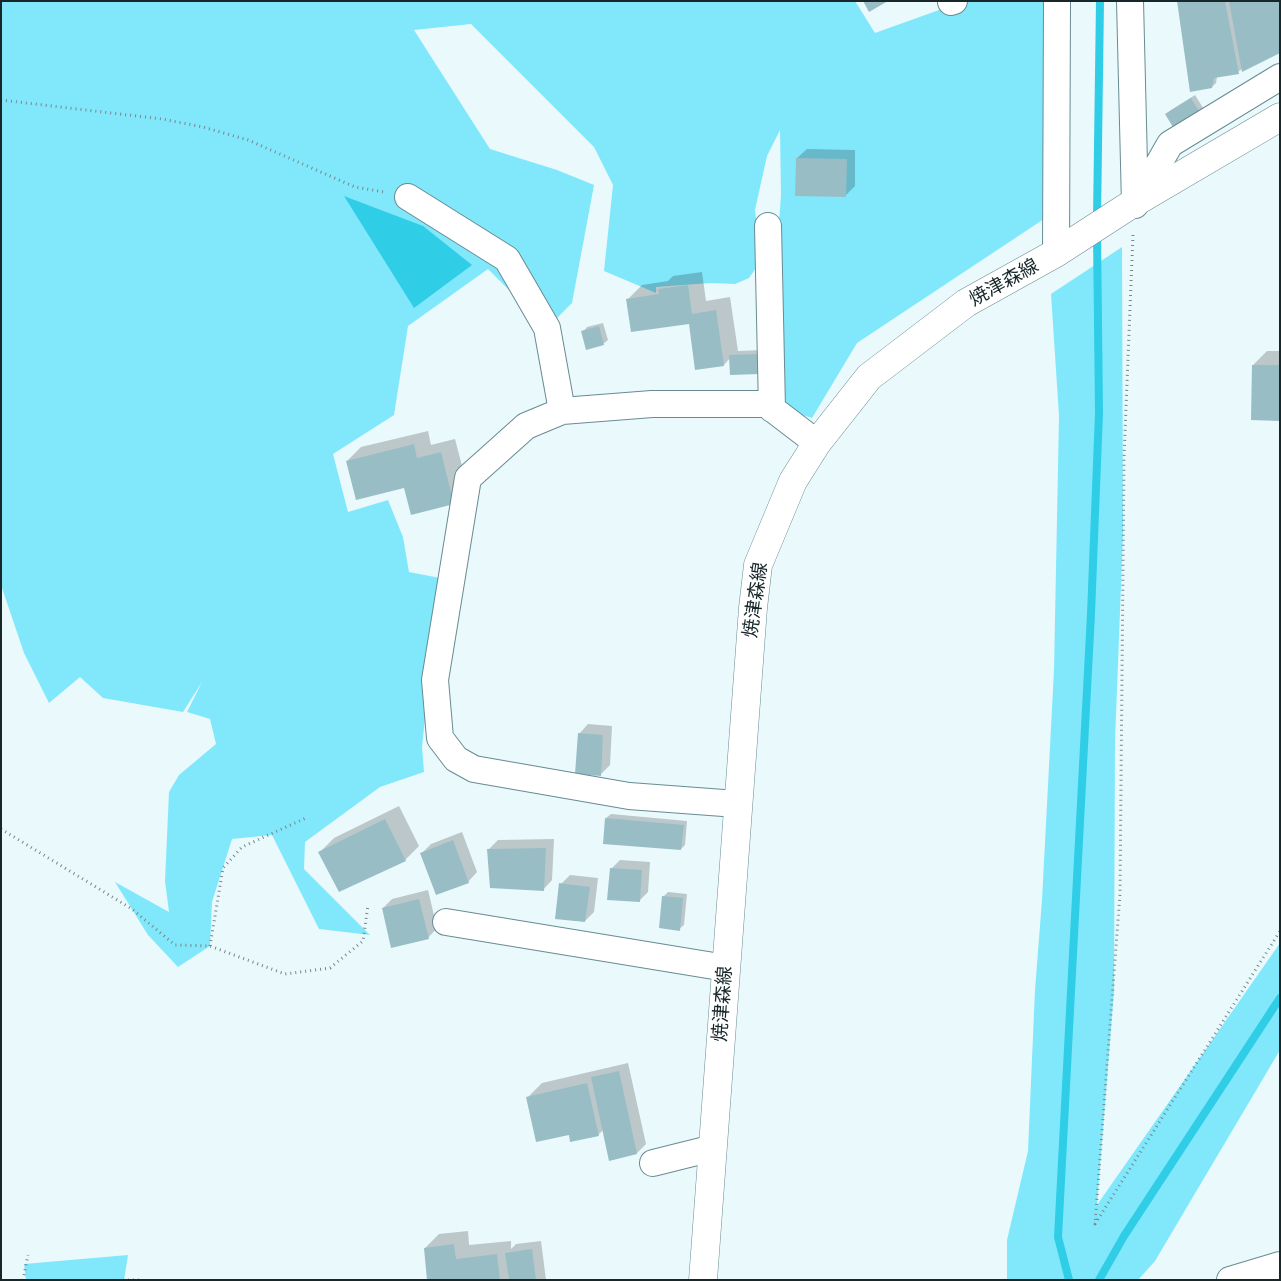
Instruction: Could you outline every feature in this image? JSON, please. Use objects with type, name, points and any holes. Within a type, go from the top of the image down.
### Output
[{"type":"main road","name":"焼津森線","points":[[703,1280],[753,608],[758,565],[793,481],[817,443],[869,377],[966,303],[1056,253],[1280,117]]},
{"type":"street","points":[[1056,253],[1058,1]]},
{"type":"street","points":[[1130,1],[1131,206]]},
{"type":"street","points":[[1131,206],[1170,144],[1280,77]]},
{"type":"street","points":[[408,196],[507,259],[547,328],[562,411]]},
{"type":"street","points":[[768,226],[772,409]]},
{"type":"street","points":[[738,804],[629,796],[474,769],[456,759],[440,738],[434,680],[468,478],[526,426],[562,411],[652,404],[766,404],[817,443]]},
{"type":"street","points":[[446,922],[726,968]]},
{"type":"street","points":[[653,1163],[713,1148]]},
{"type":"street","points":[[1230,1280],[1280,1265]]},
{"type":"path","points":[[1,100],[162,119],[203,127],[248,140],[355,187],[408,196]]},
{"type":"path","points":[[1131,206],[1124,457],[1120,894],[1095,1224],[1280,931]]},
{"type":"path","points":[[210,946],[223,868],[242,847],[306,818]]},
{"type":"path","points":[[1,829],[132,909],[175,945],[210,946],[285,974],[330,968],[363,941],[368,905]]},
{"type":"path","points":[[23,1280],[28,1254]]},
{"type":"path","points":[[123,1280],[139,1280]]},
{"type":"shaded area","points":[[1,1],[855,1],[875,33],[964,1],[1056,1],[1056,211],[857,343],[812,418],[766,404],[781,195],[780,130],[767,156],[755,210],[761,261],[749,278],[735,284],[710,283],[656,287],[656,293],[604,271],[613,185],[594,147],[471,24],[414,30],[490,149],[557,170],[594,185],[572,303],[547,328],[488,269],[408,326],[394,415],[333,454],[348,512],[388,500],[403,537],[409,572],[440,578],[422,747],[424,772],[380,787],[305,842],[304,869],[370,935],[319,929],[272,835],[232,839],[212,902],[210,946],[178,967],[148,935],[115,882],[169,912],[165,881],[169,792],[179,775],[216,744],[210,719],[187,712],[202,682],[183,712],[103,698],[80,677],[49,703],[24,653],[1,585]]},
{"type":"shaded area","points":[[344,196],[423,226],[472,265],[414,308]]},
{"type":"shaded area","points":[[1122,247],[1123,534],[1115,741],[1114,990],[1097,1205],[1280,943],[1280,1050],[1155,1261],[1138,1280],[1007,1280],[1007,1240],[1028,1151],[1035,990],[1042,900],[1054,670],[1059,416],[1051,294]]},
{"type":"shaded area","points":[[128,1255],[124,1280],[26,1280],[24,1264]]},
{"type":"building","points":[[863,1],[888,1],[869,12]]},
{"type":"building","points":[[1177,1],[1225,1],[1239,74],[1214,78],[1212,88],[1190,92]]},
{"type":"building","points":[[1229,1],[1280,1],[1280,53],[1242,72]]},
{"type":"building","points":[[1191,98],[1202,116],[1176,132],[1165,114]]},
{"type":"building","points":[[796,158],[847,159],[846,197],[795,196]]},
{"type":"building","points":[[688,285],[692,314],[716,310],[724,366],[695,370],[689,324],[631,332],[626,299],[659,294],[658,289]]},
{"type":"building","points":[[599,326],[604,345],[586,350],[581,331]]},
{"type":"building","points":[[759,354],[760,374],[730,375],[729,355]]},
{"type":"building","points":[[1252,365],[1280,365],[1280,421],[1251,420]]},
{"type":"building","points":[[414,444],[417,458],[441,452],[454,504],[411,515],[404,488],[356,500],[346,461]]},
{"type":"building","points":[[578,733],[603,735],[601,776],[575,774]]},
{"type":"building","points":[[605,818],[684,825],[681,850],[603,844]]},
{"type":"building","points":[[385,819],[406,861],[339,892],[318,852]]},
{"type":"building","points":[[453,840],[469,883],[436,895],[420,853]]},
{"type":"building","points":[[546,848],[544,891],[490,888],[487,849]]},
{"type":"building","points":[[610,868],[642,870],[640,902],[607,900]]},
{"type":"building","points":[[559,883],[590,887],[585,922],[555,919]]},
{"type":"building","points":[[662,896],[683,898],[680,931],[659,928]]},
{"type":"building","points":[[419,899],[429,939],[391,948],[382,908]]},
{"type":"building","points":[[619,1071],[637,1154],[609,1161],[591,1077]]},
{"type":"building","points":[[587,1083],[599,1136],[570,1142],[569,1135],[536,1142],[526,1097]]},
{"type":"building","points":[[454,1244],[456,1259],[497,1254],[500,1280],[427,1280],[424,1248]]},
{"type":"building","points":[[532,1249],[536,1280],[509,1280],[505,1253]]},
{"type":"waterway","points":[[1097,219],[1100,1]]},
{"type":"waterway","points":[[1069,1280],[1058,1237],[1091,614],[1099,413],[1097,233]]},
{"type":"waterway","points":[[1099,1280],[1124,1236],[1280,998]]}]
